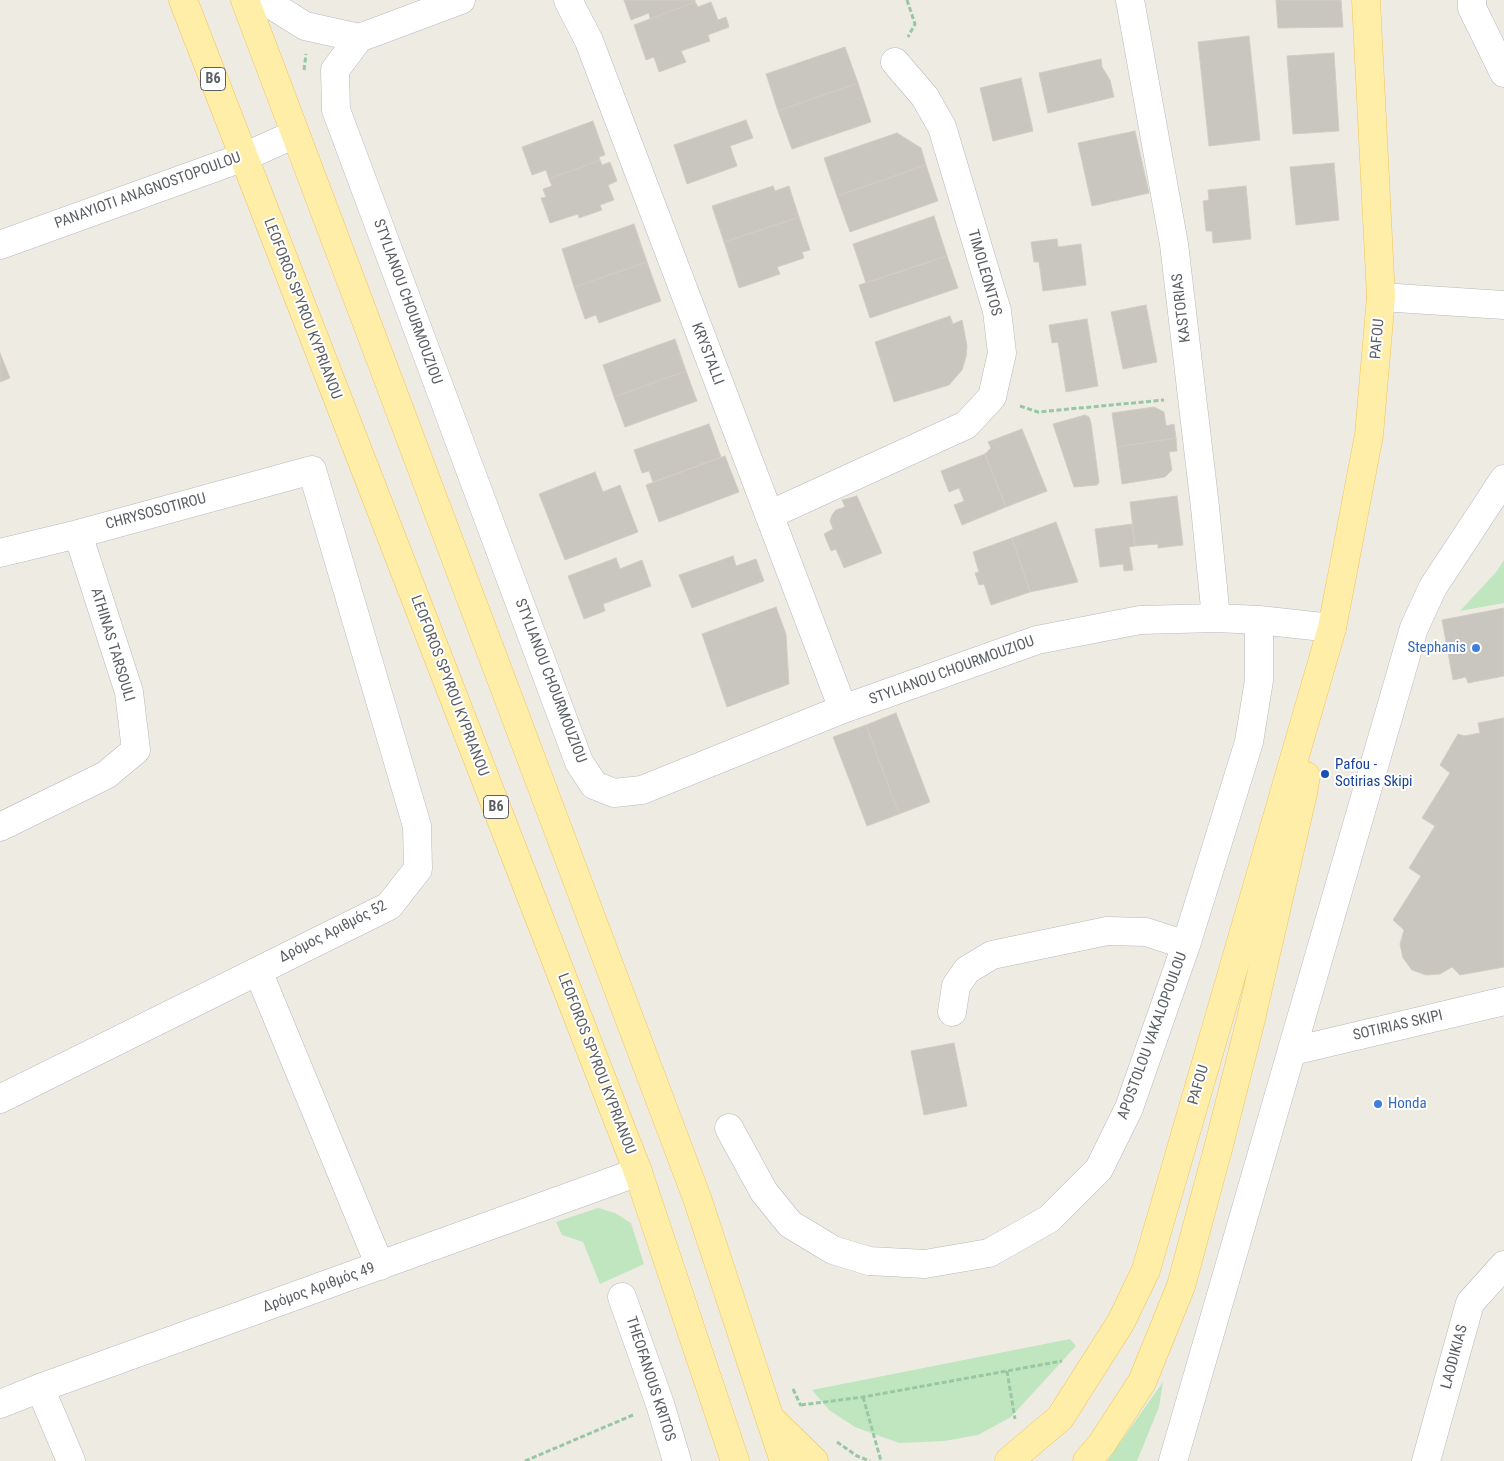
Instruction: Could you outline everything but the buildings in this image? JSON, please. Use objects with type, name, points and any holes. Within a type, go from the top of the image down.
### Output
[{"type":"main road","name":"LEOFOROS SPYROU KYPRIANOU","points":[[183,0],[638,1172],[735,1461]]},
{"type":"main road","points":[[246,0],[697,1198],[784,1461]]},
{"type":"main road","name":"PAFOU","points":[[1009,1461],[1060,1418],[1122,1322],[1146,1270],[1332,628],[1369,435],[1381,297],[1366,0]]},
{"type":"main road","name":"PAFOU","points":[[1087,1461],[1101,1446],[1142,1382],[1181,1286],[1250,1023],[1303,793],[1320,672]]},
{"type":"main road","points":[[772,1421],[814,1461]]},
{"type":"street","points":[[269,0],[273,6],[305,26],[359,38],[461,0]]},
{"type":"street","name":"KRYSTALLI","points":[[568,0],[589,41],[843,710]]},
{"type":"street","name":"KASTORIAS","points":[[1130,0],[1174,244],[1216,618]]},
{"type":"street","points":[[1472,0],[1472,8],[1504,73]]},
{"type":"street","name":"STYLIANOU CHOURMOUZIOU","points":[[359,38],[335,70],[336,110],[580,762],[594,785],[614,793],[642,790],[843,710],[1037,640],[1140,620],[1216,618],[1259,620],[1332,628]]},
{"type":"street","name":"TIMOLEONTOS","points":[[895,62],[925,97],[942,126],[997,311],[1002,353],[992,397]]},
{"type":"street","name":"PANAYIOTI ANAGNOSTOPOULOU","points":[[0,245],[244,157],[295,134]]},
{"type":"street","points":[[1381,297],[1504,305]]},
{"type":"street","points":[[769,515],[966,425],[992,397]]},
{"type":"street","name":"CHRYSOSOTIROU","points":[[0,552],[78,534],[312,470]]},
{"type":"street","name":"Δρόμος Αριθμός 52","points":[[0,1099],[389,906],[418,869],[417,826],[312,470]]},
{"type":"street","points":[[1174,1461],[1414,628],[1433,587],[1504,479]]},
{"type":"street","name":"ATHINAS TARSOULI","points":[[0,827],[106,775],[136,750],[129,692],[78,534]]},
{"type":"street","name":"APOSTOLOU VAKALOPOULOU","points":[[729,1128],[764,1192],[790,1224],[833,1250],[869,1261],[925,1264],[989,1253],[1049,1219],[1099,1169],[1129,1108],[1186,945],[1249,742],[1259,680],[1259,620]]},
{"type":"street","name":"APOSTOLOU VAKALOPOULOU","points":[[952,1012],[956,986],[966,970],[992,955],[1107,931],[1146,932],[1186,945]]},
{"type":"street","points":[[258,971],[380,1266]]},
{"type":"street","name":"SOTIRIAS SKIPI","points":[[1293,1051],[1504,1001]]},
{"type":"street","name":"Δρόμος Αριθμός 49","points":[[0,1404],[638,1172]]},
{"type":"street","name":"LAODIKIAS","points":[[1426,1461],[1470,1302],[1504,1265]]},
{"type":"street","name":"THEOFANOUS KRITOS","points":[[622,1297],[660,1404],[677,1461]]},
{"type":"street","points":[[40,1388],[71,1461]]},
{"type":"path","points":[[895,62],[915,24],[907,0]]},
{"type":"path","points":[[992,397],[1038,412],[1192,397]]},
{"type":"path","points":[[801,1405],[863,1397],[1074,1359],[1091,1372]]},
{"type":"path","points":[[1007,1371],[1016,1426]]},
{"type":"path","points":[[863,1397],[881,1461]]},
{"type":"path","points":[[525,1461],[660,1404]]},
{"type":"green space","points":[[1504,560],[1504,603],[1460,611],[1497,571]]},
{"type":"green space","points":[[598,1208],[615,1213],[631,1223],[644,1264],[600,1284],[583,1242],[562,1235],[556,1222]]},
{"type":"green space","points":[[1070,1339],[1076,1346],[1011,1417],[978,1435],[944,1441],[899,1443],[855,1427],[829,1410],[812,1390]]},
{"type":"green space","points":[[1163,1382],[1159,1407],[1137,1461],[1107,1461]]},
{"type":"place","name":"Stephanis","points":[[1476,648]]},
{"type":"place","name":"Pafou - Sotirias Skipi","points":[[1325,774]]},
{"type":"place","name":"Honda","points":[[1378,1104]]}]
